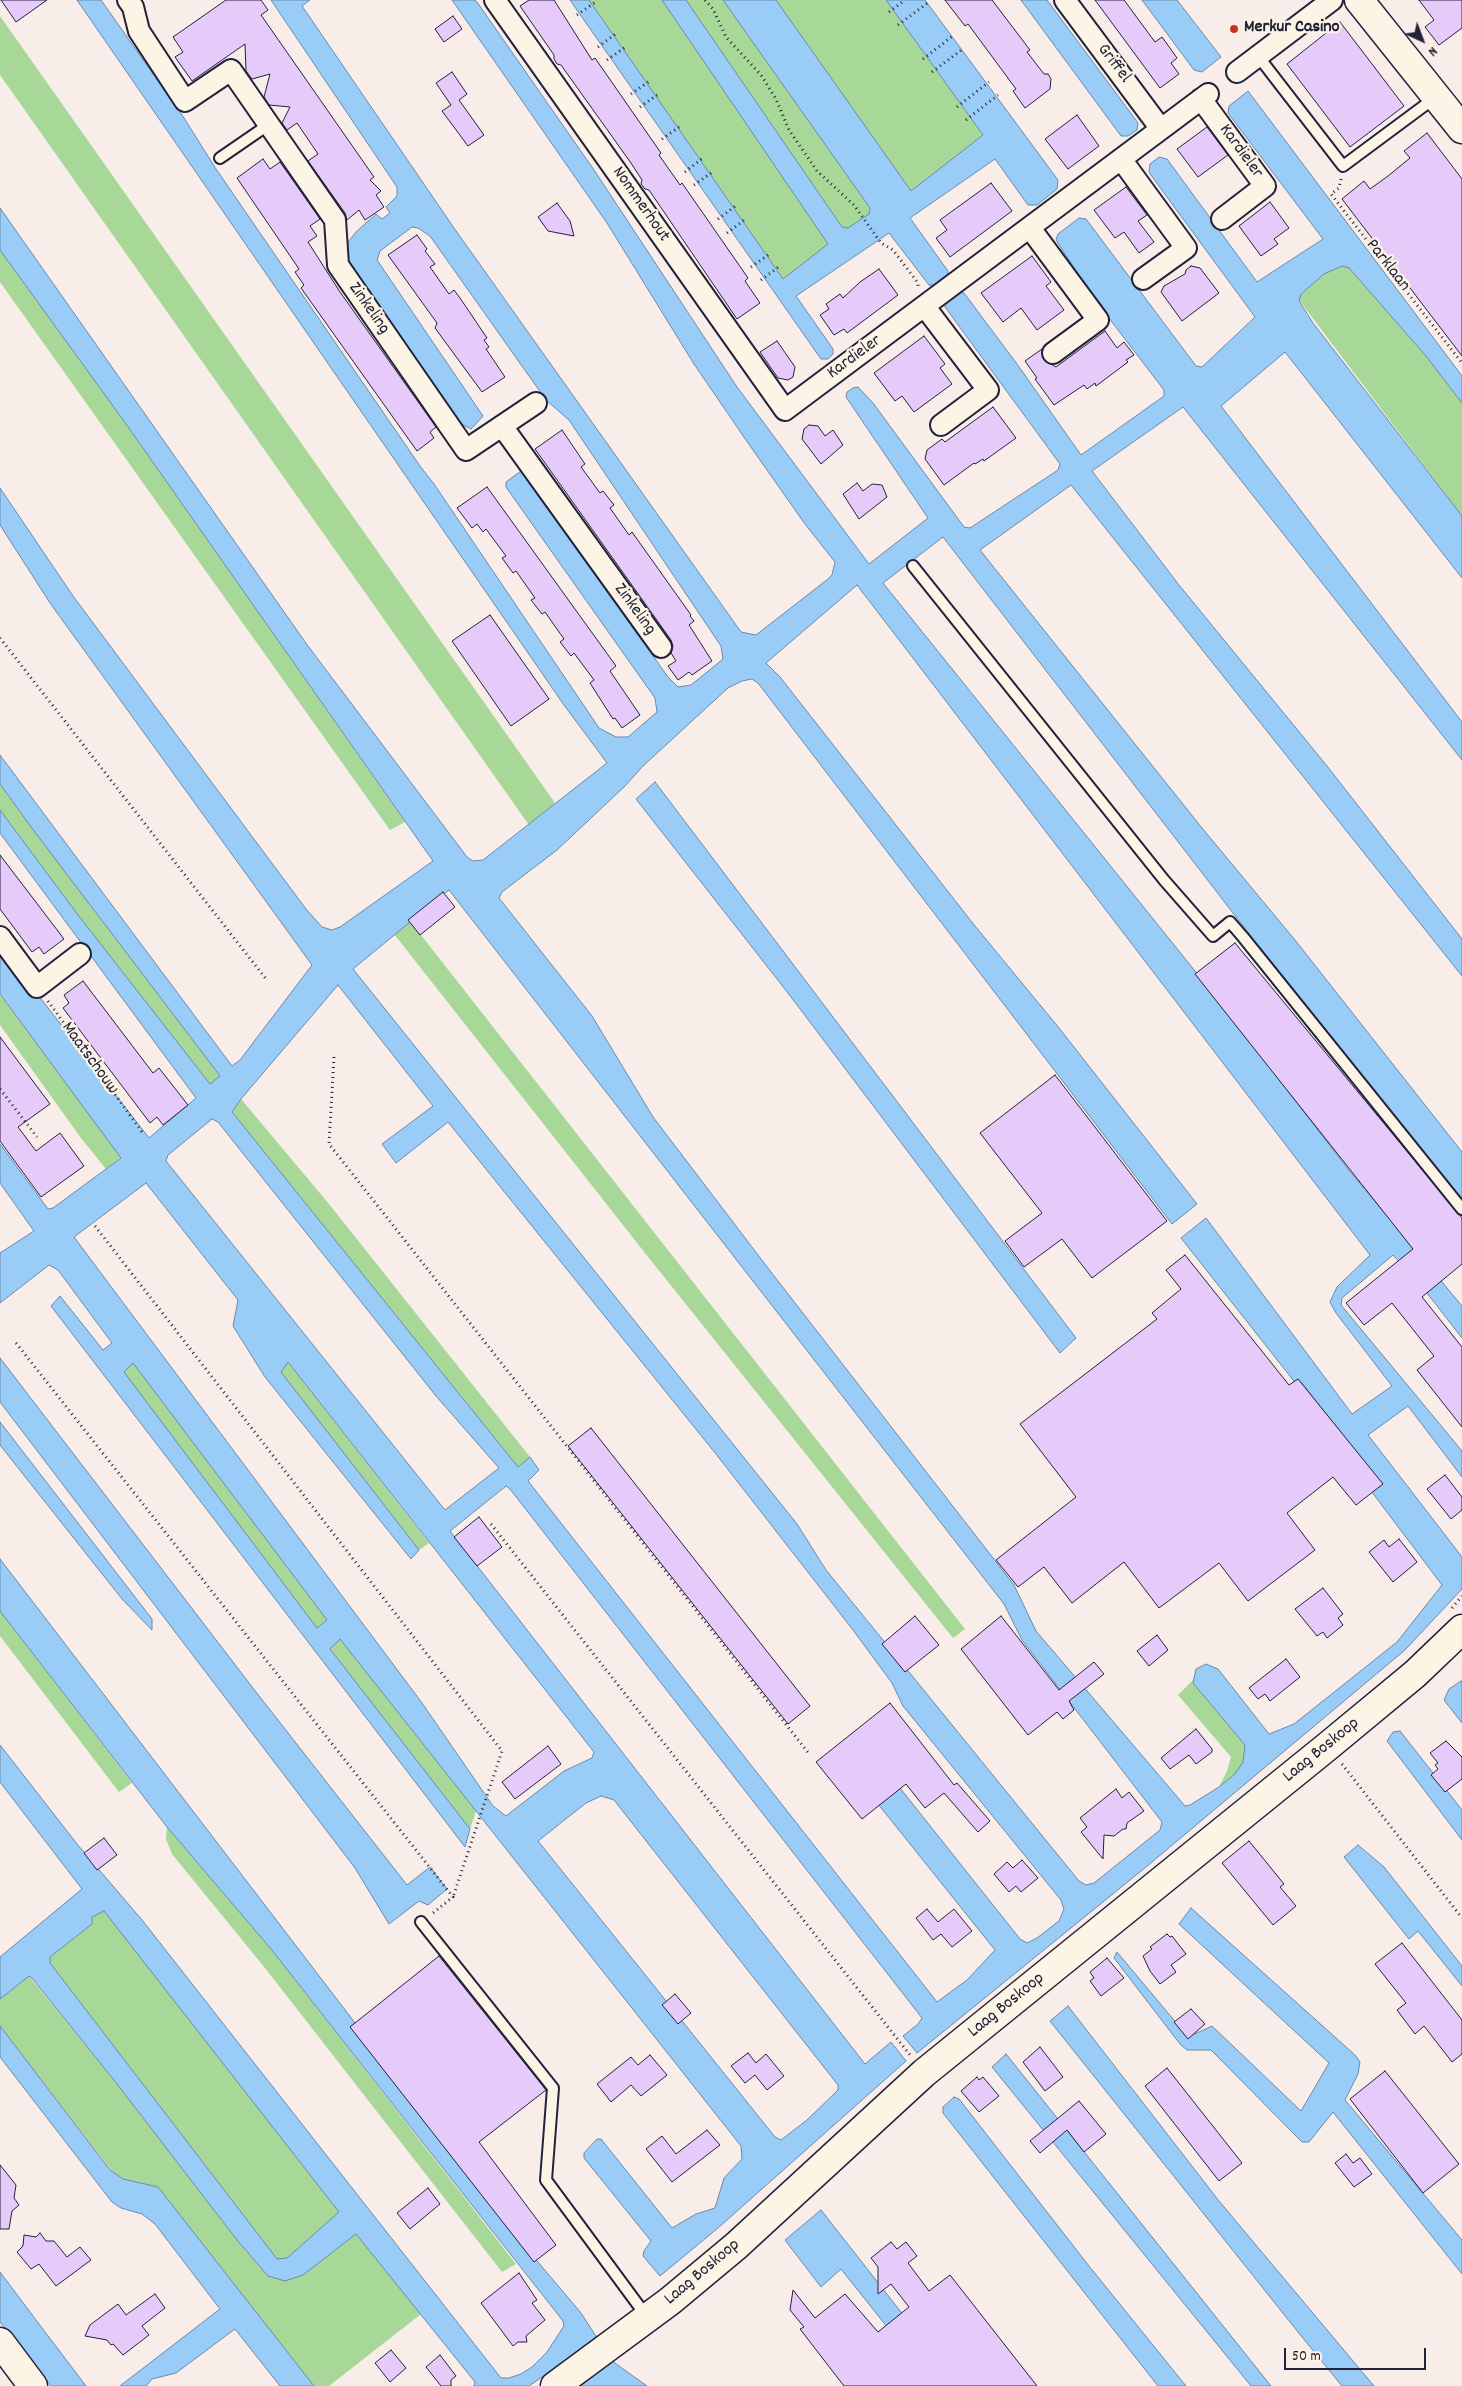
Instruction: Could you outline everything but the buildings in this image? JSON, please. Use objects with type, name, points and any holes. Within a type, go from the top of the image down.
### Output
[{"type":"street","name":"Nommerhout","points":[[495,0],[785,410]]},
{"type":"street","name":"Griffel","points":[[1065,0],[1161,129]]},
{"type":"street","points":[[1237,72],[1332,0]]},
{"type":"street","points":[[1359,0],[1462,129]]},
{"type":"street","name":"Zinkeling","points":[[135,2],[139,31],[185,101],[230,70],[334,220],[338,265],[466,450],[536,403]]},
{"type":"street","name":"Kardieler","points":[[785,410],[925,307],[1204,96],[1265,186],[1222,219]]},
{"type":"street","points":[[1121,159],[1186,248],[1143,279]]},
{"type":"street","points":[[1030,228],[1098,320],[1053,353]]},
{"type":"street","points":[[925,307],[988,390],[941,425]]},
{"type":"street","name":"Zinkeling","points":[[502,426],[661,647]]},
{"type":"street","points":[[0,937],[37,987],[80,954]]},
{"type":"street","name":"Laag Boskoop","points":[[565,2378],[648,2317],[736,2246],[924,2073],[1328,1746],[1415,1674],[1462,1628]]},
{"type":"street","points":[[0,2342],[33,2386]]},
{"type":"lane","points":[[1258,56],[1343,166],[1436,96]]},
{"type":"lane","points":[[220,158],[268,125]]},
{"type":"lane","points":[[913,566],[1164,880],[1213,936],[1230,922],[1244,936],[1462,1209]]},
{"type":"lane","points":[[421,1922],[553,2088],[546,2180],[648,2317]]},
{"type":"path","points":[[705,0],[713,10],[726,37],[761,75],[776,99],[789,130],[818,171],[862,214],[881,243],[893,250],[918,284],[917,296],[925,307]]},
{"type":"path","points":[[889,12],[905,0]]},
{"type":"path","points":[[578,15],[597,1]]},
{"type":"path","points":[[898,25],[929,2]]},
{"type":"path","points":[[598,47],[618,33]]},
{"type":"path","points":[[924,59],[954,35]]},
{"type":"path","points":[[607,60],[627,46]]},
{"type":"path","points":[[932,72],[963,49]]},
{"type":"path","points":[[631,94],[651,80]]},
{"type":"path","points":[[957,107],[989,82]]},
{"type":"path","points":[[640,107],[660,93]]},
{"type":"path","points":[[966,120],[998,95]]},
{"type":"path","points":[[662,139],[682,124]]},
{"type":"path","points":[[685,172],[704,157]]},
{"type":"path","name":"Parklaan","points":[[1343,166],[1339,188],[1331,194],[1462,363]]},
{"type":"path","points":[[694,185],[714,171]]},
{"type":"path","points":[[718,219],[738,205]]},
{"type":"path","points":[[727,233],[747,218]]},
{"type":"path","points":[[752,267],[771,253]]},
{"type":"path","points":[[761,280],[780,266]]},
{"type":"path","points":[[0,638],[266,979]]},
{"type":"path","name":"Maatschouw","points":[[37,987],[142,1132]]},
{"type":"path","points":[[334,1057],[329,1144],[810,1755]]},
{"type":"path","points":[[0,1089],[37,1137]]},
{"type":"path","points":[[95,1226],[502,1751],[453,1897],[421,1922]]},
{"type":"path","points":[[16,1342],[453,1897]]},
{"type":"path","points":[[491,1524],[924,2073]]},
{"type":"path","points":[[1328,1746],[1462,1918]]},
{"type":"green space","points":[[589,0],[662,0],[829,244],[783,279]]},
{"type":"green space","points":[[686,0],[723,0],[870,208],[869,214],[848,228],[842,227]]},
{"type":"green space","points":[[776,0],[886,0],[983,135],[911,192]]},
{"type":"green space","points":[[0,16],[555,803],[529,825],[0,75]]},
{"type":"green space","points":[[0,250],[126,424],[405,822],[390,830],[0,282]]},
{"type":"green space","points":[[1342,266],[1349,268],[1426,356],[1462,403],[1462,516],[1299,300],[1301,294],[1324,274]]},
{"type":"green space","points":[[0,784],[220,1076],[216,1081],[210,1084],[78,915],[0,810]]},
{"type":"green space","points":[[410,921],[965,1629],[953,1638],[645,1253],[394,934]]},
{"type":"green space","points":[[0,995],[121,1157],[106,1169],[81,1138],[0,1025]]},
{"type":"green space","points":[[241,1099],[329,1204],[530,1457],[518,1467],[232,1112]]},
{"type":"green space","points":[[287,1361],[429,1543],[419,1550],[280,1371]]},
{"type":"green space","points":[[133,1363],[327,1620],[317,1628],[123,1372]]},
{"type":"green space","points":[[0,1611],[132,1783],[119,1792],[0,1636]]},
{"type":"green space","points":[[340,1639],[476,1811],[470,1829],[330,1649]]},
{"type":"green space","points":[[1193,1680],[1193,1683],[1245,1745],[1243,1763],[1235,1774],[1219,1787],[1231,1757],[1178,1695]]},
{"type":"green space","points":[[167,1827],[271,1949],[516,2264],[502,2272],[265,1968],[172,1854],[166,1839]]},
{"type":"green space","points":[[104,1910],[339,2212],[287,2258],[277,2259],[50,1963],[50,1957],[92,1924],[92,1917]]},
{"type":"green space","points":[[29,1976],[117,2084],[237,2240],[268,2276],[303,2275],[356,2234],[421,2314],[329,2386],[314,2386],[158,2187],[123,2179],[111,2170],[0,2026],[0,1999]]},
{"type":"water","points":[[77,0],[101,0],[184,118],[216,169],[434,484],[599,728],[616,737],[628,737],[657,712],[655,698],[506,487],[506,482],[521,471],[668,677],[678,687],[691,685],[723,659],[721,646],[569,420],[546,400],[430,236],[418,228],[412,227],[380,251],[377,260],[483,416],[471,429],[461,424],[352,271],[343,256],[345,246],[356,232],[376,214],[382,219],[390,213],[386,207],[397,196],[397,187],[271,0],[310,0],[302,6],[454,228],[741,632],[756,635],[828,579],[832,575],[835,562],[805,524],[694,364],[607,223],[452,0],[475,0],[477,2],[594,170],[737,387],[869,564],[928,518],[846,397],[847,392],[853,388],[858,387],[873,403],[964,527],[970,528],[1058,470],[1060,464],[945,307],[946,299],[936,286],[929,285],[889,233],[796,296],[833,349],[833,354],[828,359],[821,359],[570,0],[589,0],[783,279],[828,244],[662,0],[686,0],[842,227],[848,228],[869,214],[870,208],[723,0],[776,0],[911,191],[983,135],[886,0],[925,0],[1058,180],[1057,189],[1037,205],[1028,205],[995,159],[910,218],[948,271],[947,279],[956,292],[964,293],[1081,455],[1164,396],[1164,390],[1092,296],[1056,240],[1058,234],[1079,218],[1086,219],[1196,366],[1202,367],[1255,317],[1149,172],[1150,164],[1159,157],[1167,159],[1257,282],[1323,239],[1228,113],[1229,106],[1248,91],[1462,376],[1462,403],[1426,356],[1349,268],[1342,266],[1324,274],[1301,294],[1299,301],[1313,323],[1462,516],[1462,578],[1285,352],[1221,406],[1462,722],[1462,760],[1183,407],[1092,471],[1179,585],[1327,766],[1462,939],[1462,976],[1071,485],[980,550],[1202,828],[1295,940],[1462,1152],[1462,1200],[1250,935],[943,537],[883,583],[1199,976],[1348,1169],[1462,1306],[1462,1338],[1420,1284],[1393,1255],[1342,1298],[1341,1305],[1462,1451],[1462,1477],[1408,1406],[1368,1435],[1462,1557],[1462,1589],[1405,1650],[1146,1867],[917,2053],[903,2036],[918,2024],[922,2018],[510,1489],[506,1486],[450,1531],[865,2064],[891,2042],[906,2061],[718,2228],[660,2276],[643,2256],[651,2241],[584,2158],[584,2153],[597,2139],[601,2139],[672,2228],[696,2214],[715,2208],[724,2178],[742,2159],[741,2146],[340,1639],[330,1649],[470,1829],[465,1847],[51,1306],[60,1296],[103,1350],[112,1343],[58,1270],[49,1265],[0,1303],[0,1253],[34,1231],[0,1183],[0,1144],[48,1209],[53,1208],[121,1158],[0,994],[0,946],[149,1138],[196,1098],[0,833],[0,810],[78,915],[210,1084],[220,1076],[0,784],[0,755],[232,1066],[240,1060],[312,965],[50,603],[0,525],[0,488],[73,596],[306,909],[322,927],[332,930],[340,927],[433,861],[126,424],[0,250],[0,208],[308,646],[467,857],[473,861],[483,860],[607,763],[564,705]],"holes":[[[857,585],[1370,1255],[1337,1287],[1330,1302],[1336,1313],[1392,1386],[1352,1414],[1206,1218],[1181,1238],[1297,1385],[1301,1382],[1362,1459],[1353,1467],[1442,1585],[1397,1642],[1294,1724],[1269,1734],[1218,1669],[1206,1664],[1196,1669],[1193,1683],[1245,1745],[1243,1762],[1235,1774],[1219,1787],[1190,1805],[1185,1806],[1036,1631],[1014,1585],[653,1117],[592,1016],[499,898],[502,892],[557,850],[624,787],[643,766],[728,688],[742,681],[752,679],[758,683],[1172,1224],[1197,1204],[1059,1028],[975,926],[780,677],[766,663]],[[449,890],[1004,1604],[1022,1640],[1162,1822],[1160,1830],[1094,1883],[1086,1885],[1079,1881],[826,1570],[797,1524],[353,969]],[[338,985],[433,1106],[382,1144],[396,1163],[448,1122],[716,1454],[853,1630],[892,1683],[903,1706],[1061,1900],[1064,1909],[1059,1921],[1037,1938],[1027,1943],[1020,1939],[900,1788],[878,1804],[995,1950],[967,1980],[937,2002],[528,1481],[539,1470],[530,1457],[518,1467],[232,1112]],[[212,1119],[218,1122],[436,1396],[499,1468],[445,1510],[166,1161],[168,1155]],[[146,1183],[238,1300],[233,1326],[265,1377],[411,1559],[419,1550],[281,1372],[288,1362],[594,1752],[592,1758],[564,1771],[506,1816],[493,1806],[422,1703],[74,1237]],[[133,1363],[327,1620],[317,1628],[124,1372]],[[601,1796],[614,1800],[838,2085],[838,2090],[807,2120],[781,2140],[775,2137],[538,1841],[586,1803]]]},
{"type":"water","points":[[1021,0],[1047,0],[1138,123],[1137,130],[1128,136],[1121,136]]},
{"type":"water","points":[[1142,0],[1177,0],[1221,57],[1202,72],[1194,70]]},
{"type":"water","points":[[655,782],[1076,1338],[1060,1353],[788,993],[636,799]]},
{"type":"water","points":[[0,1358],[256,1692],[407,1885],[430,1867],[447,1889],[428,1905],[419,1901],[389,1924],[355,1868],[0,1402]]},
{"type":"water","points":[[0,1422],[152,1619],[152,1630],[122,1599],[0,1445]]},
{"type":"water","points":[[0,1559],[538,2262],[581,2313],[612,2361],[647,2386],[579,2386],[593,2375],[575,2354],[529,2386],[474,2386],[475,2382],[356,2234],[303,2275],[285,2281],[268,2276],[237,2240],[117,2084],[32,1978],[29,1976],[0,1999],[0,1957],[82,1889],[0,1782],[0,1745],[77,1844],[142,1920],[501,2378],[509,2378],[521,2374],[532,2367],[547,2352],[564,2326],[563,2321],[271,1949],[167,1827],[0,1611]],"holes":[[[104,1911],[339,2212],[287,2258],[277,2259],[50,1963],[50,1957],[92,1924],[92,1917]]]},
{"type":"water","points":[[1461,1681],[1462,1723],[1444,1700],[1449,1689]]},
{"type":"water","points":[[1400,1731],[1462,1810],[1462,1840],[1387,1741],[1393,1732]]},
{"type":"water","points":[[1358,1845],[1384,1867],[1462,1966],[1462,1986],[1418,1931],[1409,1939],[1344,1857]]},
{"type":"water","points":[[1191,1908],[1355,2055],[1360,2062],[1358,2074],[1345,2100],[1462,2240],[1462,2274],[1333,2112],[1309,2142],[1302,2142],[1211,2050],[1187,2050],[1180,2044],[1114,1958],[1117,1952],[1188,2037],[1212,2026],[1301,2111],[1329,2063],[1179,1924]]},
{"type":"water","points":[[1068,2006],[1219,2201],[1374,2386],[1342,2386],[1298,2332],[1050,2021]]},
{"type":"water","points":[[0,2026],[110,2170],[123,2179],[158,2187],[314,2386],[280,2386],[235,2329],[176,2373],[152,2379],[146,2386],[120,2386],[220,2309],[155,2224],[142,2214],[121,2208],[112,2202],[0,2057]]},
{"type":"water","points":[[1006,2054],[1271,2386],[1251,2386],[992,2067]]},
{"type":"water","points":[[954,2097],[959,2099],[1089,2266],[1186,2386],[1158,2386],[943,2113],[943,2107]]},
{"type":"water","points":[[821,2210],[959,2386],[934,2386],[841,2269],[821,2287],[785,2240]]},
{"type":"water","points":[[0,2272],[86,2386],[51,2386],[0,2322]]},
{"type":"place","name":"Merkur Casino","points":[[1234,29]]}]
